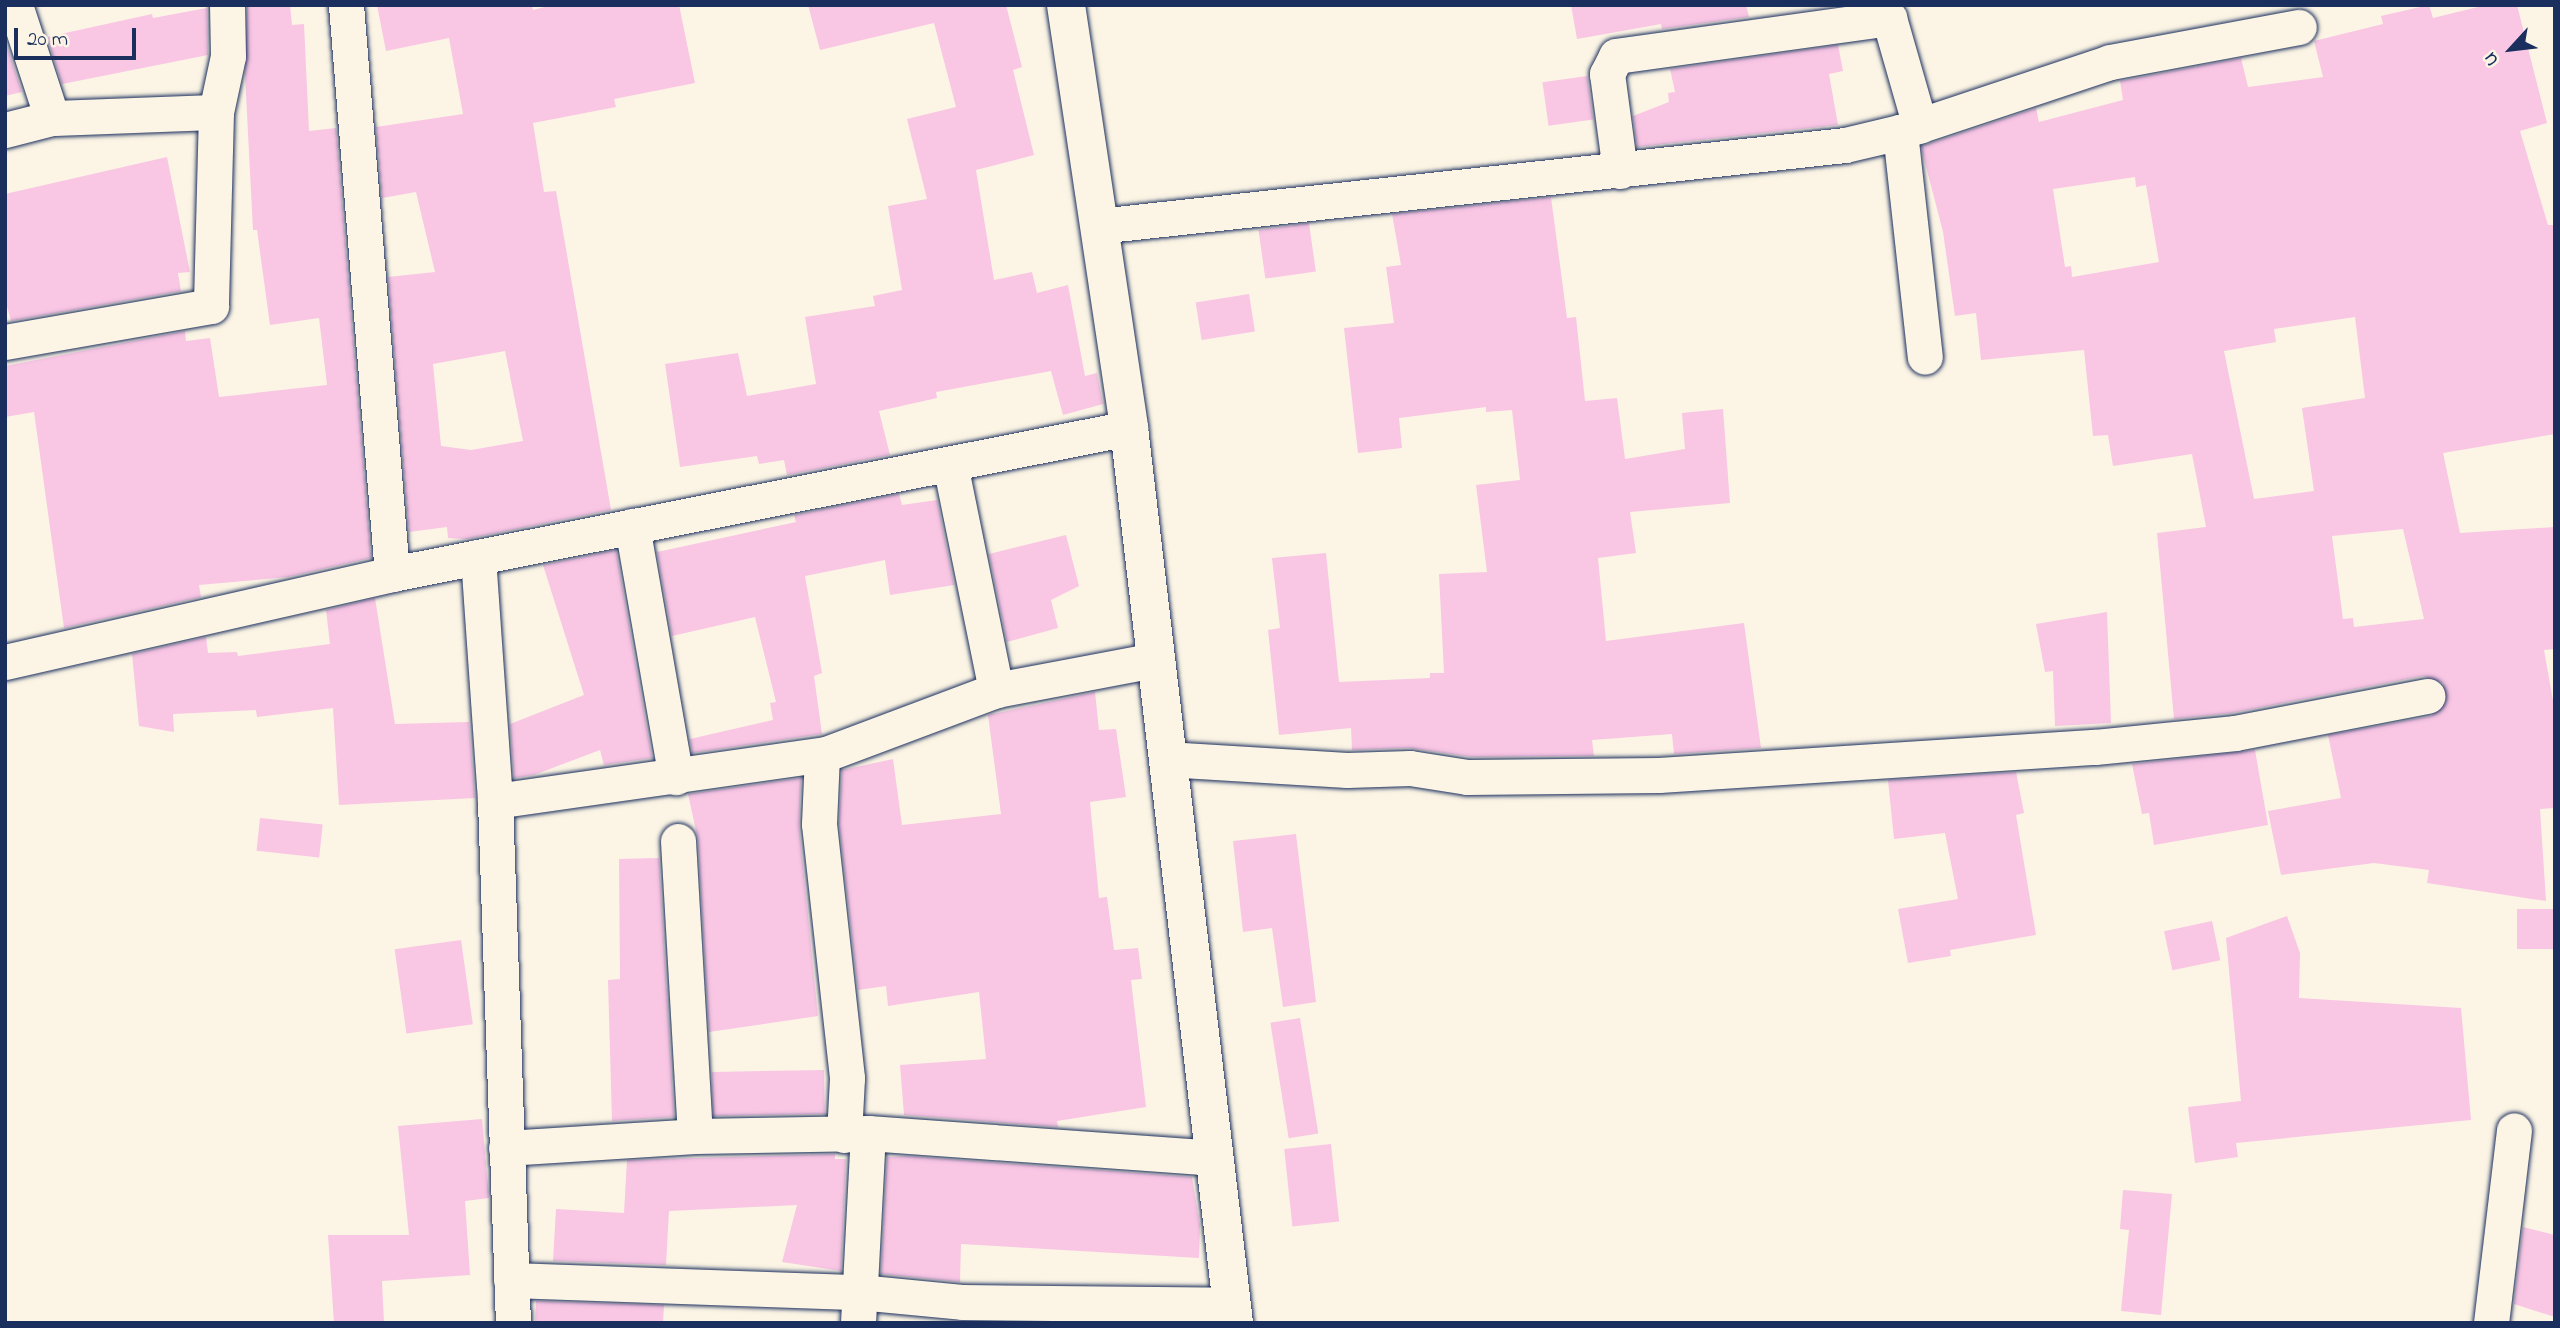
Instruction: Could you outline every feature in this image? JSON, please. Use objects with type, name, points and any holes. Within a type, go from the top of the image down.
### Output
[{"type":"main road","points":[[1066,5],[1129,428],[1233,1314]]},
{"type":"street","points":[[15,5],[52,118]]},
{"type":"street","points":[[5,342],[211,306],[216,112],[228,56],[227,5]]},
{"type":"street","points":[[346,5],[391,574]]},
{"type":"street","points":[[1620,171],[1606,74],[1616,56],[1889,18],[1910,129],[1925,357]]},
{"type":"street","points":[[1098,226],[1845,145],[1910,129],[2110,62],[2299,27]]},
{"type":"street","points":[[5,130],[52,118],[216,112]]},
{"type":"street","points":[[5,662],[391,574],[1129,428]]},
{"type":"street","points":[[950,464],[996,690]]},
{"type":"street","points":[[632,526],[676,777]]},
{"type":"street","points":[[478,557],[495,801],[513,1323]]},
{"type":"street","points":[[495,801],[822,755],[996,690],[1155,660]]},
{"type":"street","points":[[1166,759],[1347,770],[1410,768],[1467,777],[1658,775],[2030,748],[2095,747],[2235,733],[2427,696]]},
{"type":"street","points":[[822,755],[819,824],[847,1078],[856,1134],[858,1307]]},
{"type":"street","points":[[678,841],[695,1136]]},
{"type":"street","points":[[2491,1323],[2514,1130]]},
{"type":"street","points":[[506,1148],[695,1136],[856,1134],[1213,1158]]},
{"type":"street","points":[[511,1280],[858,1307],[962,1302],[1233,1314]]},
{"type":"building","points":[[247,5],[290,5],[292,25],[304,24],[309,131],[336,128],[371,558],[288,577],[199,585],[201,597],[64,628],[34,412],[5,417],[5,366],[185,331],[186,341],[210,338],[219,397],[327,385],[319,318],[270,325],[257,230],[253,230],[245,75]]},
{"type":"building","points":[[377,5],[532,5],[533,10],[552,5],[679,5],[695,83],[614,99],[616,107],[533,123],[544,192],[556,191],[611,510],[467,539],[448,538],[447,527],[409,532],[388,277],[435,272],[416,192],[382,198],[376,127],[463,114],[449,38],[386,51]],"holes":[[[505,351],[523,441],[471,450],[441,446],[433,364]]]},
{"type":"building","points":[[808,5],[1006,5],[1022,67],[1013,70],[1034,155],[976,170],[994,280],[1032,272],[1037,293],[1068,285],[1085,376],[1097,373],[1103,404],[1063,415],[1051,371],[936,392],[937,398],[879,411],[890,455],[787,475],[784,460],[759,464],[757,456],[680,467],[665,364],[738,353],[747,396],[816,384],[805,317],[875,306],[873,296],[902,290],[888,206],[927,199],[907,119],[956,107],[934,23],[820,50]]},
{"type":"building","points":[[1571,5],[1746,5],[1749,17],[1662,29],[1661,24],[1577,39]]},
{"type":"building","points":[[2429,5],[2433,18],[2486,5],[2517,5],[2547,123],[2520,131],[2548,225],[2555,225],[2555,434],[2443,453],[2460,533],[2555,527],[2555,649],[2544,650],[2555,712],[2555,808],[2540,809],[2546,901],[2427,883],[2429,870],[2374,863],[2281,875],[2268,811],[2341,798],[2328,735],[2431,716],[2446,703],[2443,683],[2423,676],[2232,713],[2174,719],[2157,533],[2206,527],[2192,454],[2113,466],[2108,435],[2093,436],[2084,350],[1981,360],[1976,313],[1955,316],[1943,232],[1922,151],[1922,146],[2036,108],[2039,122],[2123,100],[2120,81],[2241,58],[2248,87],[2323,77],[2314,41],[2383,24],[2381,16]],"holes":[[[2135,177],[2136,187],[2146,185],[2159,262],[2072,277],[2071,266],[2065,267],[2053,189]],[[2355,317],[2365,398],[2302,408],[2314,491],[2254,499],[2224,351],[2276,342],[2274,329]],[[2403,529],[2424,619],[2354,627],[2353,618],[2343,619],[2332,536]]]},
{"type":"building","points":[[207,8],[208,55],[62,84],[47,37],[152,14],[153,18]]},
{"type":"building","points":[[1838,45],[1843,71],[1829,74],[1838,125],[1637,147],[1633,116],[1669,102],[1668,93],[1675,92],[1670,69]]},
{"type":"building","points":[[7,46],[22,92],[5,96],[5,47]]},
{"type":"building","points":[[1587,76],[1593,120],[1549,126],[1542,82]]},
{"type":"building","points":[[167,157],[190,272],[178,273],[181,291],[11,321],[5,299],[5,194]]},
{"type":"building","points":[[1551,197],[1567,318],[1576,317],[1585,401],[1617,398],[1625,459],[1685,449],[1682,413],[1723,409],[1730,503],[1630,512],[1636,553],[1598,558],[1606,641],[1744,623],[1761,748],[1674,754],[1672,734],[1592,740],[1594,756],[1472,757],[1409,748],[1352,750],[1351,728],[1279,735],[1268,630],[1280,628],[1272,558],[1326,553],[1339,682],[1430,678],[1430,673],[1444,673],[1439,574],[1487,572],[1476,485],[1520,480],[1512,410],[1486,412],[1486,407],[1399,418],[1402,448],[1358,453],[1344,328],[1394,323],[1386,267],[1401,265],[1392,214]]},
{"type":"building","points":[[1309,223],[1316,272],[1265,279],[1258,230]]},
{"type":"building","points":[[1249,294],[1255,332],[1202,340],[1196,302]]},
{"type":"building","points":[[899,494],[902,505],[937,500],[954,585],[890,595],[885,560],[805,576],[822,673],[814,676],[822,734],[692,753],[690,739],[773,720],[770,703],[776,702],[755,617],[672,636],[657,552],[796,522],[794,515]]},
{"type":"building","points":[[1066,535],[1079,586],[1051,600],[1058,628],[1007,642],[989,554]]},
{"type":"building","points":[[616,550],[652,758],[604,765],[600,750],[534,775],[514,778],[510,724],[584,695],[543,565]]},
{"type":"building","points":[[375,598],[395,724],[469,722],[475,798],[339,805],[333,708],[257,717],[256,710],[173,714],[174,732],[139,726],[132,654],[206,637],[208,653],[237,652],[238,656],[330,644],[326,610]]},
{"type":"building","points":[[2107,612],[2111,723],[2055,726],[2053,671],[2045,672],[2036,624]]},
{"type":"building","points":[[1095,692],[1099,730],[1116,729],[1126,797],[1090,802],[1099,898],[1107,897],[1114,950],[1138,948],[1142,979],[1131,980],[1146,1107],[1057,1121],[1058,1127],[904,1115],[900,1065],[986,1059],[979,992],[888,1006],[886,986],[858,990],[839,823],[842,770],[893,759],[902,825],[1001,814],[988,715]]},
{"type":"building","points":[[2255,750],[2268,825],[2154,845],[2149,813],[2142,814],[2132,764]]},
{"type":"building","points":[[2016,772],[2024,813],[2016,815],[2036,935],[1950,950],[1951,956],[1908,963],[1898,909],[1958,899],[1945,833],[1894,839],[1888,780]]},
{"type":"building","points":[[801,778],[799,826],[818,1016],[709,1032],[698,840],[688,794]]},
{"type":"building","points":[[260,818],[323,825],[319,857],[257,851]]},
{"type":"building","points":[[1296,834],[1316,1002],[1283,1007],[1272,928],[1243,932],[1233,841]]},
{"type":"building","points":[[659,858],[674,1117],[612,1121],[608,980],[620,979],[619,859]]},
{"type":"building","points":[[2517,909],[2555,909],[2555,949],[2517,949]]},
{"type":"building","points":[[2287,916],[2300,953],[2299,998],[2461,1008],[2471,1120],[2236,1143],[2238,1157],[2195,1163],[2188,1107],[2241,1101],[2226,938]]},
{"type":"building","points":[[2212,921],[2220,960],[2172,970],[2164,931]]},
{"type":"building","points":[[461,940],[473,1024],[406,1033],[395,949]]},
{"type":"building","points":[[1300,1018],[1318,1134],[1289,1138],[1270,1023]]},
{"type":"building","points":[[824,1070],[825,1114],[713,1116],[712,1072]]},
{"type":"building","points":[[482,1119],[489,1198],[465,1201],[470,1275],[382,1281],[384,1323],[334,1323],[328,1235],[409,1235],[398,1126]]},
{"type":"building","points":[[1331,1144],[1339,1222],[1292,1226],[1284,1149]]},
{"type":"building","points":[[835,1154],[835,1159],[846,1159],[841,1271],[782,1262],[797,1205],[669,1211],[666,1265],[553,1261],[556,1209],[624,1213],[627,1160]]},
{"type":"building","points":[[907,1156],[1192,1177],[1200,1225],[1199,1258],[961,1244],[960,1282],[881,1274],[887,1157]]},
{"type":"building","points":[[2123,1190],[2172,1194],[2161,1315],[2121,1311],[2129,1230],[2120,1229]]},
{"type":"building","points":[[2523,1227],[2555,1235],[2555,1317],[2514,1304]]},
{"type":"building","points":[[536,1301],[664,1305],[663,1323],[535,1323]]}]
